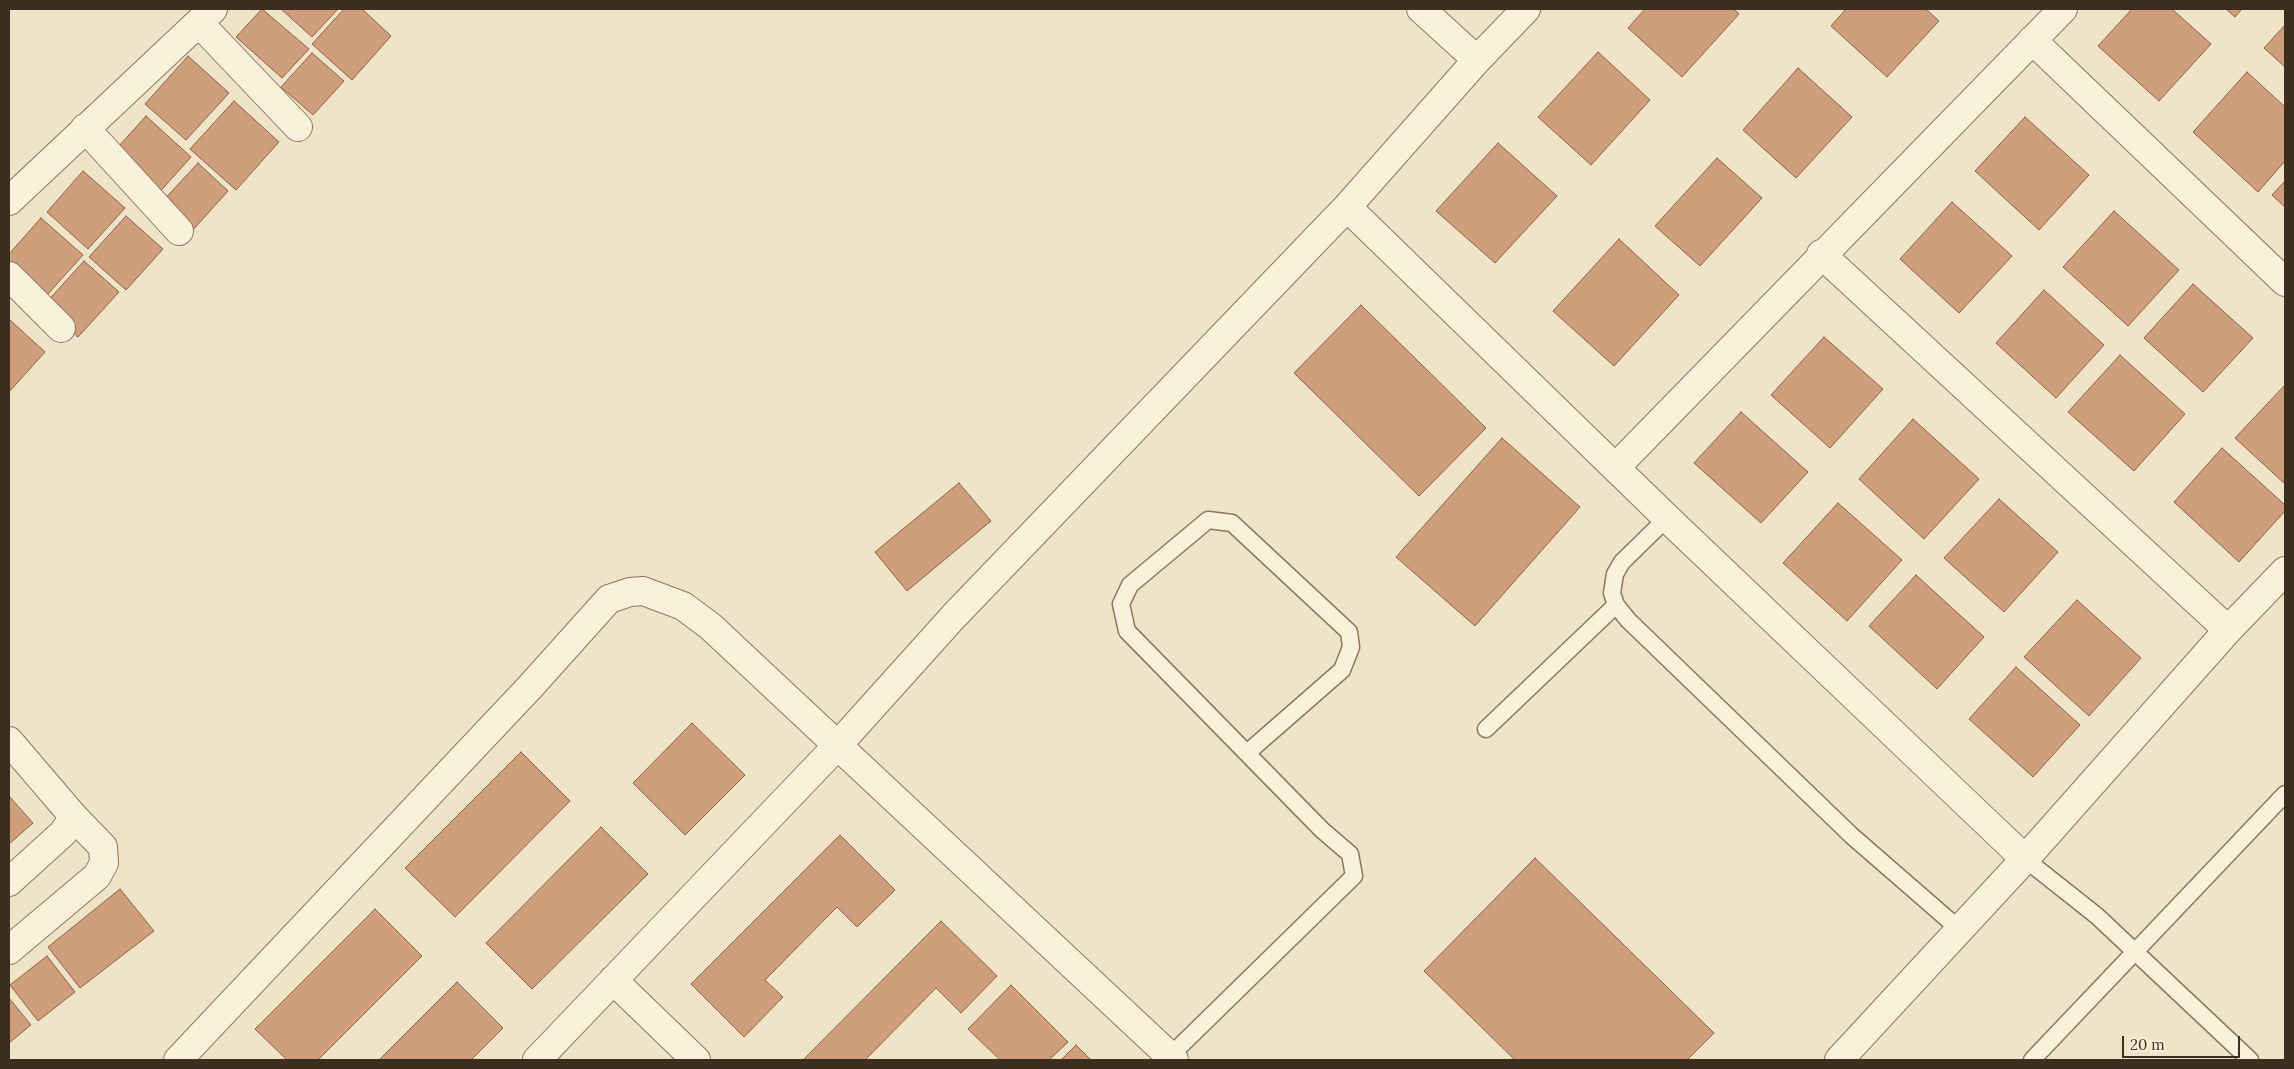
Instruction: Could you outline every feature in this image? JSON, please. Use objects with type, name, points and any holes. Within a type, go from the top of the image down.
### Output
[{"type":"street","points":[[1421,9],[1476,60]]},
{"type":"street","points":[[537,1060],[837,746],[954,616],[1347,207],[1476,60],[1526,9]]},
{"type":"street","points":[[1616,467],[1821,254],[2063,9]]},
{"type":"street","points":[[9,201],[206,16],[298,127]]},
{"type":"street","points":[[2032,40],[2285,282]]},
{"type":"street","points":[[85,128],[179,231]]},
{"type":"street","points":[[1347,207],[1667,518],[2025,859]]},
{"type":"street","points":[[1821,254],[2228,630]]},
{"type":"street","points":[[9,276],[61,328]]},
{"type":"street","points":[[1839,1060],[1958,929],[2025,859],[2228,630],[2285,571]]},
{"type":"street","points":[[178,1060],[530,687],[609,599],[630,592],[643,591],[683,606],[710,626],[1172,1058]]},
{"type":"street","points":[[9,741],[74,817],[103,847],[104,863],[97,876],[9,950]]},
{"type":"street","points":[[9,882],[63,833],[74,817]]},
{"type":"street","points":[[613,980],[696,1060]]},
{"type":"lane","points":[[1667,518],[1622,562],[1614,574],[1612,592],[1616,605],[1628,620],[1852,836],[1958,929]]},
{"type":"lane","points":[[1172,1058],[1354,876],[1350,854],[1322,830],[1127,631],[1121,604],[1130,585],[1208,520],[1232,522],[1349,632],[1351,647],[1342,670],[1247,753]]},
{"type":"lane","points":[[1486,730],[1616,605]]},
{"type":"lane","points":[[2032,1060],[2285,794]]},
{"type":"lane","points":[[2025,859],[2098,916],[2250,1060]]},
{"type":"building","points":[[262,9],[309,49],[282,78],[236,37]]},
{"type":"building","points":[[281,9],[338,9],[312,37]]},
{"type":"building","points":[[344,9],[362,9],[391,36],[352,80],[312,44]]},
{"type":"building","points":[[1645,9],[1734,9],[1739,14],[1682,77],[1628,28]]},
{"type":"building","points":[[1846,9],[1926,9],[1939,21],[1887,77],[1831,26]]},
{"type":"building","points":[[2132,9],[2172,9],[2211,44],[2159,101],[2098,46]]},
{"type":"building","points":[[2226,9],[2242,9],[2235,17]]},
{"type":"building","points":[[2285,25],[2285,67],[2264,48]]},
{"type":"building","points":[[1598,52],[1650,100],[1591,165],[1538,117]]},
{"type":"building","points":[[312,53],[344,81],[313,115],[281,87]]},
{"type":"building","points":[[188,56],[229,93],[186,140],[145,104]]},
{"type":"building","points":[[1798,68],[1852,117],[1796,178],[1743,130]]},
{"type":"building","points":[[2247,72],[2285,107],[2285,161],[2258,192],[2193,132]]},
{"type":"building","points":[[234,101],[279,142],[236,190],[190,149]]},
{"type":"building","points":[[146,116],[191,157],[156,196],[110,156]]},
{"type":"building","points":[[2025,117],[2089,175],[2039,230],[1975,171]]},
{"type":"building","points":[[1498,143],[1557,196],[1495,263],[1436,211]]},
{"type":"building","points":[[1717,158],[1762,198],[1700,266],[1655,226]]},
{"type":"building","points":[[198,163],[228,191],[192,231],[161,203]]},
{"type":"building","points":[[83,171],[125,208],[88,249],[47,212]]},
{"type":"building","points":[[2285,181],[2285,207],[2272,195]]},
{"type":"building","points":[[1952,202],[2012,256],[1959,313],[1900,259]]},
{"type":"building","points":[[2114,211],[2179,270],[2128,326],[2063,267]]},
{"type":"building","points":[[126,216],[163,249],[126,290],[89,257]]},
{"type":"building","points":[[41,218],[83,255],[47,295],[9,260],[9,254]]},
{"type":"building","points":[[1619,239],[1679,295],[1614,366],[1553,311]]},
{"type":"building","points":[[84,261],[119,292],[78,337],[43,306]]},
{"type":"building","points":[[2193,284],[2253,338],[2203,392],[2144,338]]},
{"type":"building","points":[[2044,290],[2104,345],[2056,398],[1996,343]]},
{"type":"building","points":[[1361,305],[1486,428],[1419,496],[1294,373]]},
{"type":"building","points":[[9,321],[45,352],[9,392]]},
{"type":"building","points":[[1824,337],[1883,389],[1830,448],[1771,395]]},
{"type":"building","points":[[2120,355],[2185,414],[2134,471],[2068,412]]},
{"type":"building","points":[[2285,385],[2285,484],[2235,438]]},
{"type":"building","points":[[1741,412],[1808,472],[1761,523],[1694,463]]},
{"type":"building","points":[[1913,419],[1979,479],[1924,539],[1859,479]]},
{"type":"building","points":[[1502,438],[1580,507],[1475,626],[1396,557]]},
{"type":"building","points":[[2222,448],[2285,505],[2285,511],[2239,562],[2174,502]]},
{"type":"building","points":[[959,483],[991,521],[907,591],[875,552]]},
{"type":"building","points":[[1999,499],[2058,552],[2004,612],[1944,558]]},
{"type":"building","points":[[1838,503],[1902,560],[1847,621],[1783,563]]},
{"type":"building","points":[[1916,575],[1984,637],[1937,689],[1869,626]]},
{"type":"building","points":[[2077,600],[2141,658],[2089,716],[2024,657]]},
{"type":"building","points":[[2016,667],[2080,725],[2033,777],[1969,719]]},
{"type":"building","points":[[692,723],[745,775],[685,835],[633,783]]},
{"type":"building","points":[[521,752],[570,801],[455,917],[405,868]]},
{"type":"building","points":[[9,796],[33,823],[9,844]]},
{"type":"building","points":[[601,827],[648,874],[532,989],[486,943]]},
{"type":"building","points":[[840,835],[895,890],[857,927],[837,907],[765,980],[783,997],[744,1037],[691,984]]},
{"type":"building","points":[[1535,858],[1714,1033],[1687,1060],[1515,1060],[1424,971]]},
{"type":"building","points":[[120,889],[154,931],[80,988],[48,947]]},
{"type":"building","points":[[375,909],[422,956],[318,1060],[287,1060],[255,1029]]},
{"type":"building","points":[[941,921],[997,976],[961,1013],[936,988],[865,1060],[803,1060]]},
{"type":"building","points":[[47,956],[75,992],[38,1021],[10,985]]},
{"type":"building","points":[[457,982],[503,1028],[471,1060],[379,1060]]},
{"type":"building","points":[[1011,985],[1068,1042],[1049,1060],[1000,1060],[968,1029]]},
{"type":"building","points":[[9,998],[31,1025],[9,1043]]},
{"type":"building","points":[[1076,1045],[1091,1060],[1061,1060]]}]
